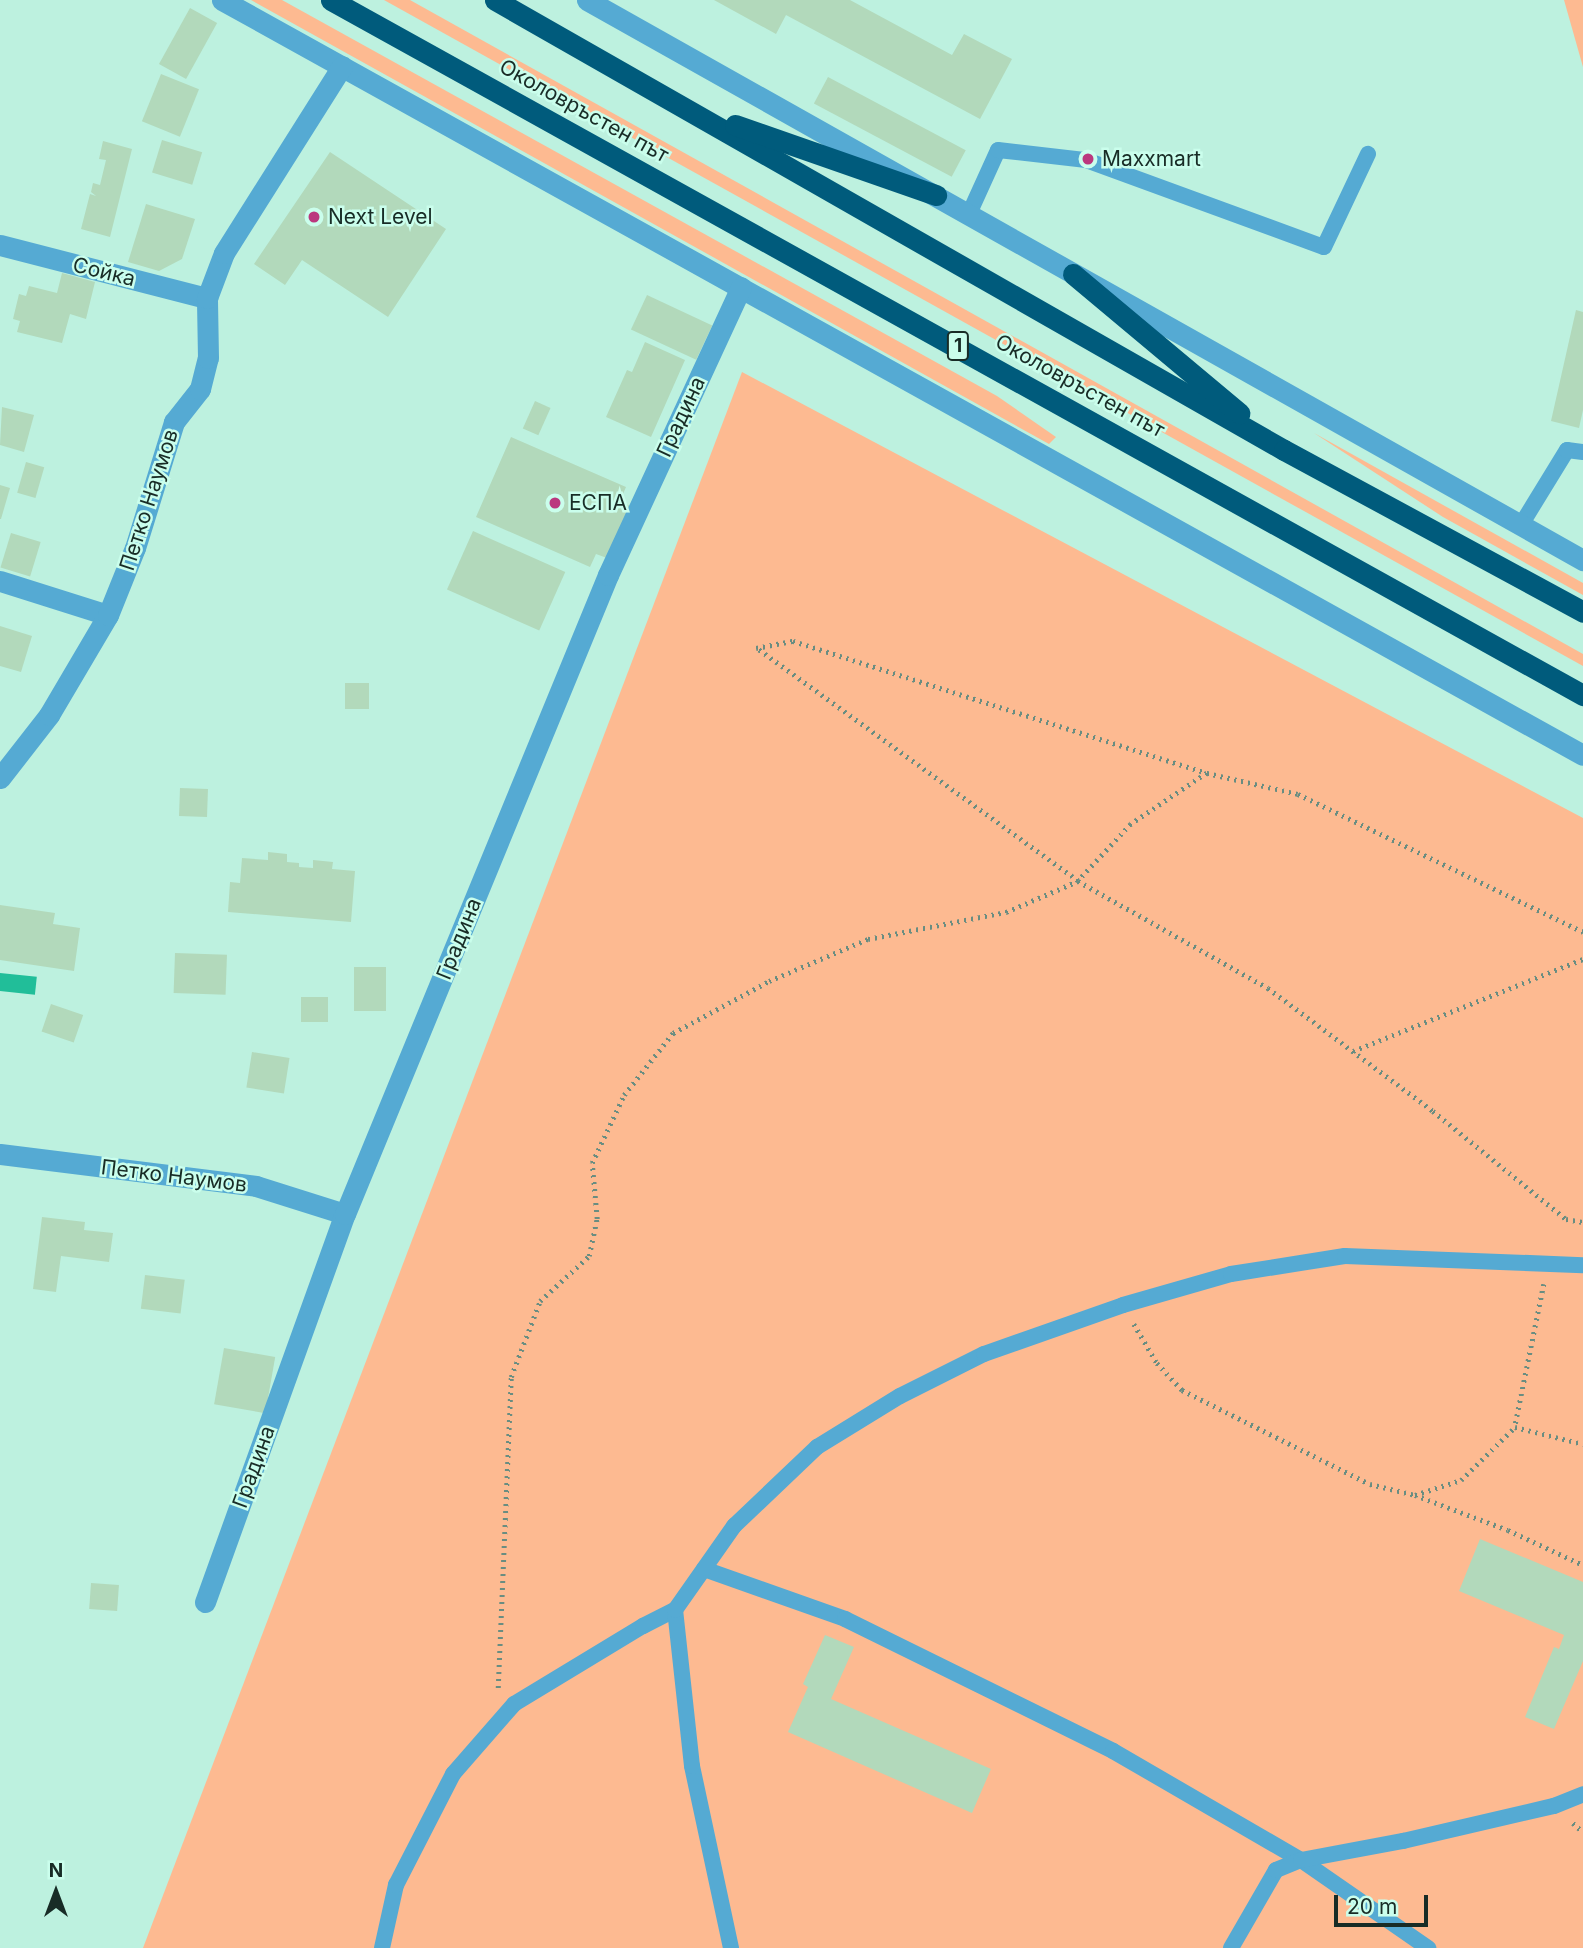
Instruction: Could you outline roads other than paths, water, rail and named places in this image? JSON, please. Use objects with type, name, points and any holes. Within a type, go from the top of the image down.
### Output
[{"type":"highway","name":"Околовръстен път","points":[[331,0],[1583,695]]},
{"type":"highway","points":[[495,0],[1284,450],[1583,612]]},
{"type":"highway","points":[[683,108],[936,195]]},
{"type":"highway","points":[[1073,274],[1284,450]]},
{"type":"street","points":[[222,0],[1583,755]]},
{"type":"street","points":[[586,0],[1583,560]]},
{"type":"street","name":"Петко Наумов","points":[[0,778],[49,715],[108,615],[135,548],[174,422],[200,389],[208,358],[207,298],[224,253],[342,66]]},
{"type":"street","name":"Сойка","points":[[0,245],[207,298]]},
{"type":"street","name":"Градина","points":[[205,1602],[345,1214],[608,575],[741,287]]},
{"type":"street","points":[[0,582],[108,615]]},
{"type":"street","name":"Петко Наумов","points":[[0,1154],[256,1186],[345,1214]]},
{"type":"lane","points":[[969,214],[998,150],[1086,160],[1324,247],[1368,154]]},
{"type":"lane","points":[[1521,525],[1567,450],[1583,452]]},
{"type":"lane","points":[[382,1948],[397,1885],[453,1774],[514,1704],[643,1626],[675,1610],[734,1525],[817,1447],[900,1396],[984,1354],[1123,1305],[1231,1274],[1345,1256],[1583,1265]]},
{"type":"lane","points":[[704,1569],[845,1619],[1113,1751],[1301,1860],[1428,1948]]},
{"type":"lane","points":[[675,1610],[692,1766],[731,1948]]},
{"type":"lane","points":[[1231,1948],[1276,1870],[1301,1860],[1403,1841],[1554,1806],[1583,1794]]},
{"type":"place","name":"Maxxmart","points":[[1088,159]]},
{"type":"place","name":"Next Level","points":[[314,217]]},
{"type":"place","name":"ЕСПА","points":[[555,503]]}]
